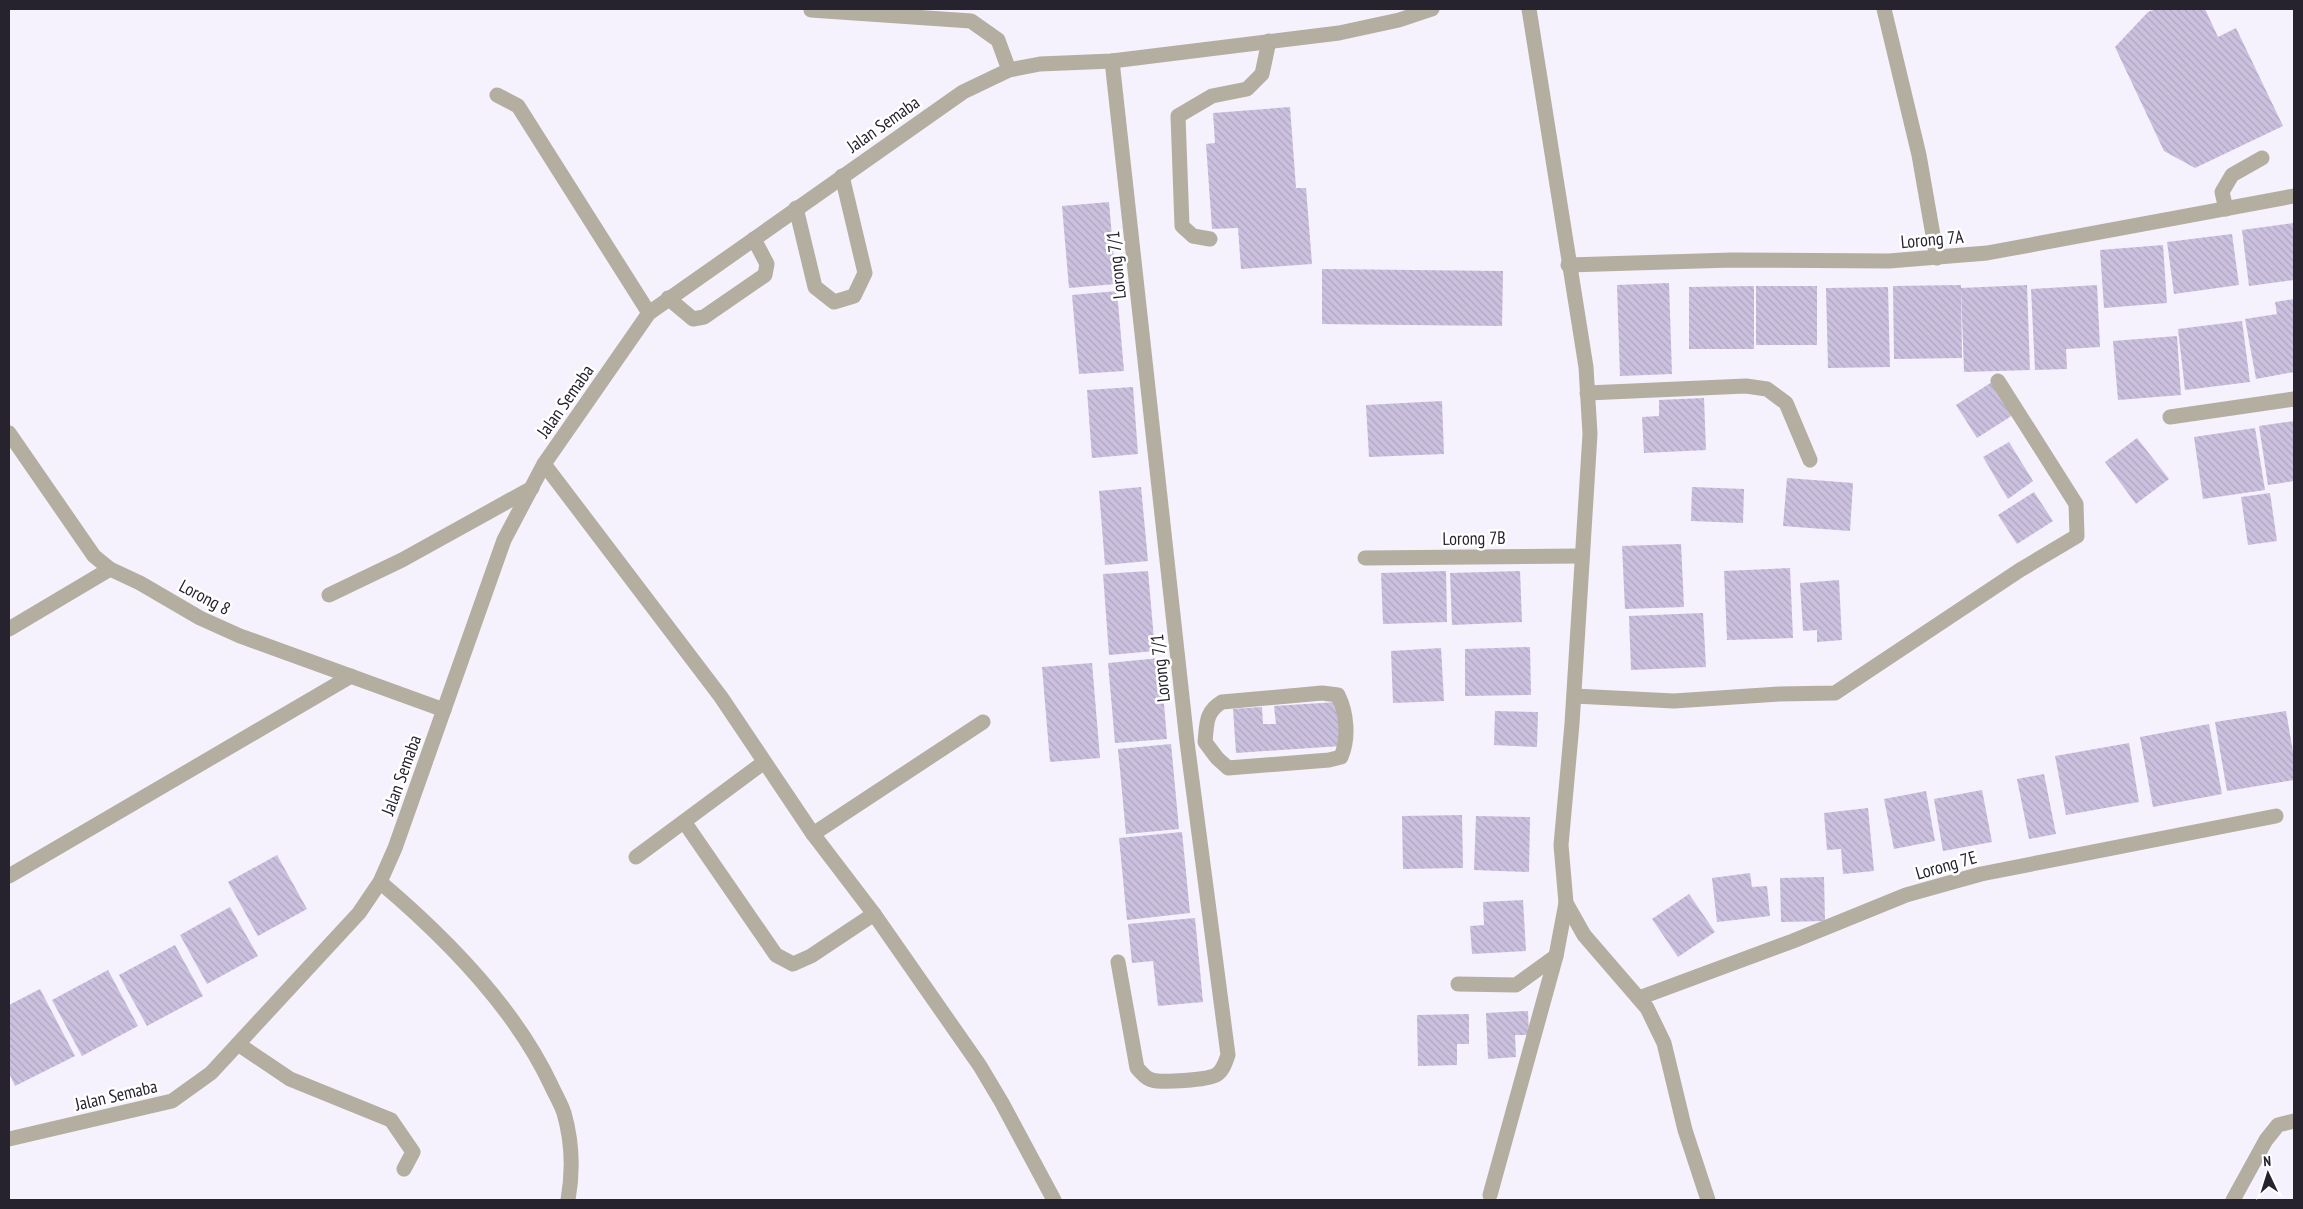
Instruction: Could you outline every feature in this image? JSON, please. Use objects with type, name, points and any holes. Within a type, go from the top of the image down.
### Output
[{"type":"street","name":"Jalan Semaba","points":[[9,1140],[172,1101],[211,1073],[359,913],[380,882],[395,848],[504,540],[544,464],[649,313],[963,92],[1009,70],[1040,64],[1112,61],[1340,33],[1396,14],[1432,9]]},
{"type":"street","points":[[1490,1195],[1556,956],[1566,903],[1560,845],[1574,696],[1590,434],[1586,367],[1568,265],[1529,9]]},
{"type":"street","points":[[1884,9],[1919,155],[1937,258]]},
{"type":"street","points":[[811,10],[972,21],[998,40],[1009,70]]},
{"type":"street","points":[[1210,239],[1193,236],[1182,226],[1178,116],[1212,96],[1247,89],[1262,74],[1269,41]]},
{"type":"street","name":"Lorong 7/1","points":[[1112,61],[1187,742],[1228,1055],[1224,1068],[1216,1075],[1201,1080],[1152,1080],[1137,1068],[1118,962]]},
{"type":"street","points":[[497,95],[518,106],[649,313]]},
{"type":"street","points":[[2226,209],[2222,192],[2232,175],[2262,158]]},
{"type":"street","points":[[796,208],[815,287],[834,302],[854,296],[865,272],[842,176]]},
{"type":"street","name":"Lorong 7A","points":[[1568,265],[1732,260],[1889,261],[1937,258],[1987,253],[2294,196]]},
{"type":"street","points":[[668,298],[693,319],[704,317],[765,275],[766,264],[754,239]]},
{"type":"street","points":[[1574,696],[1674,701],[1779,694],[1834,693],[2020,570],[2077,536],[2076,504],[1998,380]]},
{"type":"street","points":[[1588,393],[1746,386],[1767,389],[1786,403],[1810,460]]},
{"type":"street","points":[[2170,417],[2294,399]]},
{"type":"street","name":"Lorong 8","points":[[9,434],[94,556],[110,569],[140,583],[216,625],[444,710]]},
{"type":"street","points":[[544,464],[721,697],[813,834],[874,914],[993,1088],[1054,1200]]},
{"type":"street","points":[[329,595],[402,560],[532,488]]},
{"type":"street","name":"Lorong 7B","points":[[1365,558],[1582,556]]},
{"type":"street","points":[[9,629],[110,569]]},
{"type":"street","points":[[9,876],[351,676]]},
{"type":"street","points":[[1322,693],[1338,695],[1343,706],[1347,744],[1342,757],[1329,760],[1228,768],[1217,758],[1205,742],[1208,718],[1212,708],[1222,702],[1322,693]]},
{"type":"street","points":[[813,834],[983,722]]},
{"type":"street","points":[[1187,742],[1205,742]]},
{"type":"street","points":[[636,857],[685,823],[763,762]]},
{"type":"street","name":"Lorong 7E","points":[[1639,998],[1793,941],[1906,896],[1981,874],[2276,816]]},
{"type":"street","points":[[685,823],[776,955],[793,964],[811,956],[874,914]]},
{"type":"street","points":[[380,882],[421,916],[493,995],[545,1072],[564,1112],[571,1150],[568,1200]]},
{"type":"street","points":[[1566,903],[1584,935],[1647,1008],[1664,1043],[1685,1130],[1708,1200]]},
{"type":"street","points":[[1458,984],[1516,986],[1556,956]]},
{"type":"street","points":[[238,1044],[290,1079],[391,1120],[413,1152],[404,1169]]},
{"type":"street","points":[[2233,1200],[2266,1140],[2278,1125],[2294,1121]]},
{"type":"building","points":[[2156,9],[2205,9],[2218,37],[2236,28],[2283,126],[2195,168],[2164,151],[2115,47],[2148,12]]},
{"type":"building","points":[[1290,107],[1296,188],[1306,188],[1312,264],[1241,269],[1238,228],[1212,229],[1206,144],[1215,143],[1213,113]]},
{"type":"building","points":[[1109,202],[1116,284],[1069,288],[1062,206]]},
{"type":"building","points":[[2294,223],[2294,280],[2249,286],[2242,230]]},
{"type":"building","points":[[2232,234],[2239,285],[2174,294],[2167,242]]},
{"type":"building","points":[[2163,245],[2167,303],[2104,308],[2100,250]]},
{"type":"building","points":[[1322,269],[1503,271],[1502,326],[1322,324]]},
{"type":"building","points":[[1669,283],[1672,374],[1620,376],[1617,285]]},
{"type":"building","points":[[1961,285],[1962,358],[1894,359],[1893,286]]},
{"type":"building","points":[[2027,285],[2030,370],[1964,372],[1961,288]]},
{"type":"building","points":[[2097,285],[2100,347],[2066,349],[2067,369],[2035,370],[2031,289]]},
{"type":"building","points":[[1754,286],[1754,349],[1689,349],[1689,287]]},
{"type":"building","points":[[1756,286],[1817,286],[1817,345],[1756,345]]},
{"type":"building","points":[[1888,287],[1890,367],[1828,368],[1826,288]]},
{"type":"building","points":[[1117,291],[1124,371],[1079,374],[1072,295]]},
{"type":"building","points":[[2294,299],[2294,372],[2256,379],[2245,319],[2277,314],[2275,302]]},
{"type":"building","points":[[2242,321],[2250,382],[2185,390],[2178,329]]},
{"type":"building","points":[[2177,336],[2181,395],[2118,400],[2113,341]]},
{"type":"building","points":[[1992,382],[2013,415],[1977,438],[1956,405]]},
{"type":"building","points":[[1133,387],[1138,454],[1092,458],[1087,390]]},
{"type":"building","points":[[1704,398],[1706,450],[1644,453],[1642,417],[1659,416],[1659,400]]},
{"type":"building","points":[[1442,401],[1444,454],[1369,457],[1366,405]]},
{"type":"building","points":[[2294,421],[2294,481],[2268,485],[2259,426]]},
{"type":"building","points":[[2255,428],[2265,490],[2203,499],[2194,437]]},
{"type":"building","points":[[2137,438],[2169,479],[2136,504],[2105,462]]},
{"type":"building","points":[[2009,442],[2033,481],[2008,499],[1983,457]]},
{"type":"building","points":[[1787,478],[1853,483],[1850,531],[1783,526]]},
{"type":"building","points":[[1141,487],[1148,561],[1105,565],[1099,491]]},
{"type":"building","points":[[1692,487],[1744,489],[1743,523],[1691,521]]},
{"type":"building","points":[[2034,492],[2053,521],[2017,544],[1998,515]]},
{"type":"building","points":[[2270,493],[2277,541],[2248,545],[2241,497]]},
{"type":"building","points":[[1681,544],[1684,607],[1625,609],[1622,546]]},
{"type":"building","points":[[1790,568],[1793,638],[1727,640],[1724,571]]},
{"type":"building","points":[[1148,571],[1155,651],[1109,655],[1103,574]]},
{"type":"building","points":[[1446,571],[1447,622],[1383,624],[1381,573]]},
{"type":"building","points":[[1520,571],[1522,622],[1452,625],[1450,573]]},
{"type":"building","points":[[1839,580],[1842,640],[1817,642],[1817,630],[1803,631],[1800,583]]},
{"type":"building","points":[[1703,613],[1706,667],[1631,670],[1629,616]]},
{"type":"building","points":[[1530,647],[1531,695],[1465,696],[1465,649]]},
{"type":"building","points":[[1441,648],[1444,701],[1393,703],[1391,651]]},
{"type":"building","points":[[1160,658],[1167,739],[1115,743],[1108,663]]},
{"type":"building","points":[[1092,663],[1100,758],[1050,762],[1042,667]]},
{"type":"building","points":[[1338,702],[1341,746],[1236,753],[1233,709],[1262,707],[1263,724],[1276,724],[1274,706]]},
{"type":"building","points":[[1495,711],[1538,712],[1537,747],[1494,745]]},
{"type":"building","points":[[2286,711],[2294,758],[2294,780],[2227,791],[2215,722]]},
{"type":"building","points":[[2209,724],[2222,794],[2153,807],[2140,737]]},
{"type":"building","points":[[2129,743],[2139,802],[2066,815],[2055,756]]},
{"type":"building","points":[[1171,744],[1179,829],[1126,834],[1118,749]]},
{"type":"building","points":[[2044,774],[2056,834],[2029,839],[2017,779]]},
{"type":"building","points":[[1982,790],[1992,842],[1943,851],[1934,799]]},
{"type":"building","points":[[1926,791],[1935,841],[1894,849],[1884,799]]},
{"type":"building","points":[[1868,808],[1874,871],[1843,874],[1841,849],[1827,850],[1824,813]]},
{"type":"building","points":[[1462,815],[1463,868],[1403,869],[1402,816]]},
{"type":"building","points":[[1476,816],[1530,817],[1529,872],[1474,870]]},
{"type":"building","points":[[1182,832],[1190,913],[1127,920],[1119,838]]},
{"type":"building","points":[[277,855],[307,909],[258,936],[228,882]]},
{"type":"building","points":[[1750,873],[1752,887],[1767,886],[1770,916],[1717,922],[1712,878]]},
{"type":"building","points":[[1824,877],[1825,921],[1781,922],[1780,878]]},
{"type":"building","points":[[1689,894],[1715,932],[1678,957],[1652,919]]},
{"type":"building","points":[[1523,900],[1526,951],[1472,954],[1470,926],[1484,925],[1483,902]]},
{"type":"building","points":[[230,907],[258,956],[207,984],[180,935]]},
{"type":"building","points":[[1195,918],[1203,1002],[1158,1006],[1153,961],[1132,963],[1128,924]]},
{"type":"building","points":[[175,945],[203,996],[147,1026],[119,975]]},
{"type":"building","points":[[108,970],[138,1026],[82,1056],[52,1000]]},
{"type":"building","points":[[40,989],[75,1056],[15,1086],[9,1073],[9,1005]]},
{"type":"building","points":[[1528,1011],[1529,1035],[1515,1035],[1516,1057],[1488,1059],[1486,1013]]},
{"type":"building","points":[[1469,1014],[1469,1044],[1457,1044],[1457,1065],[1418,1066],[1417,1015]]}]
